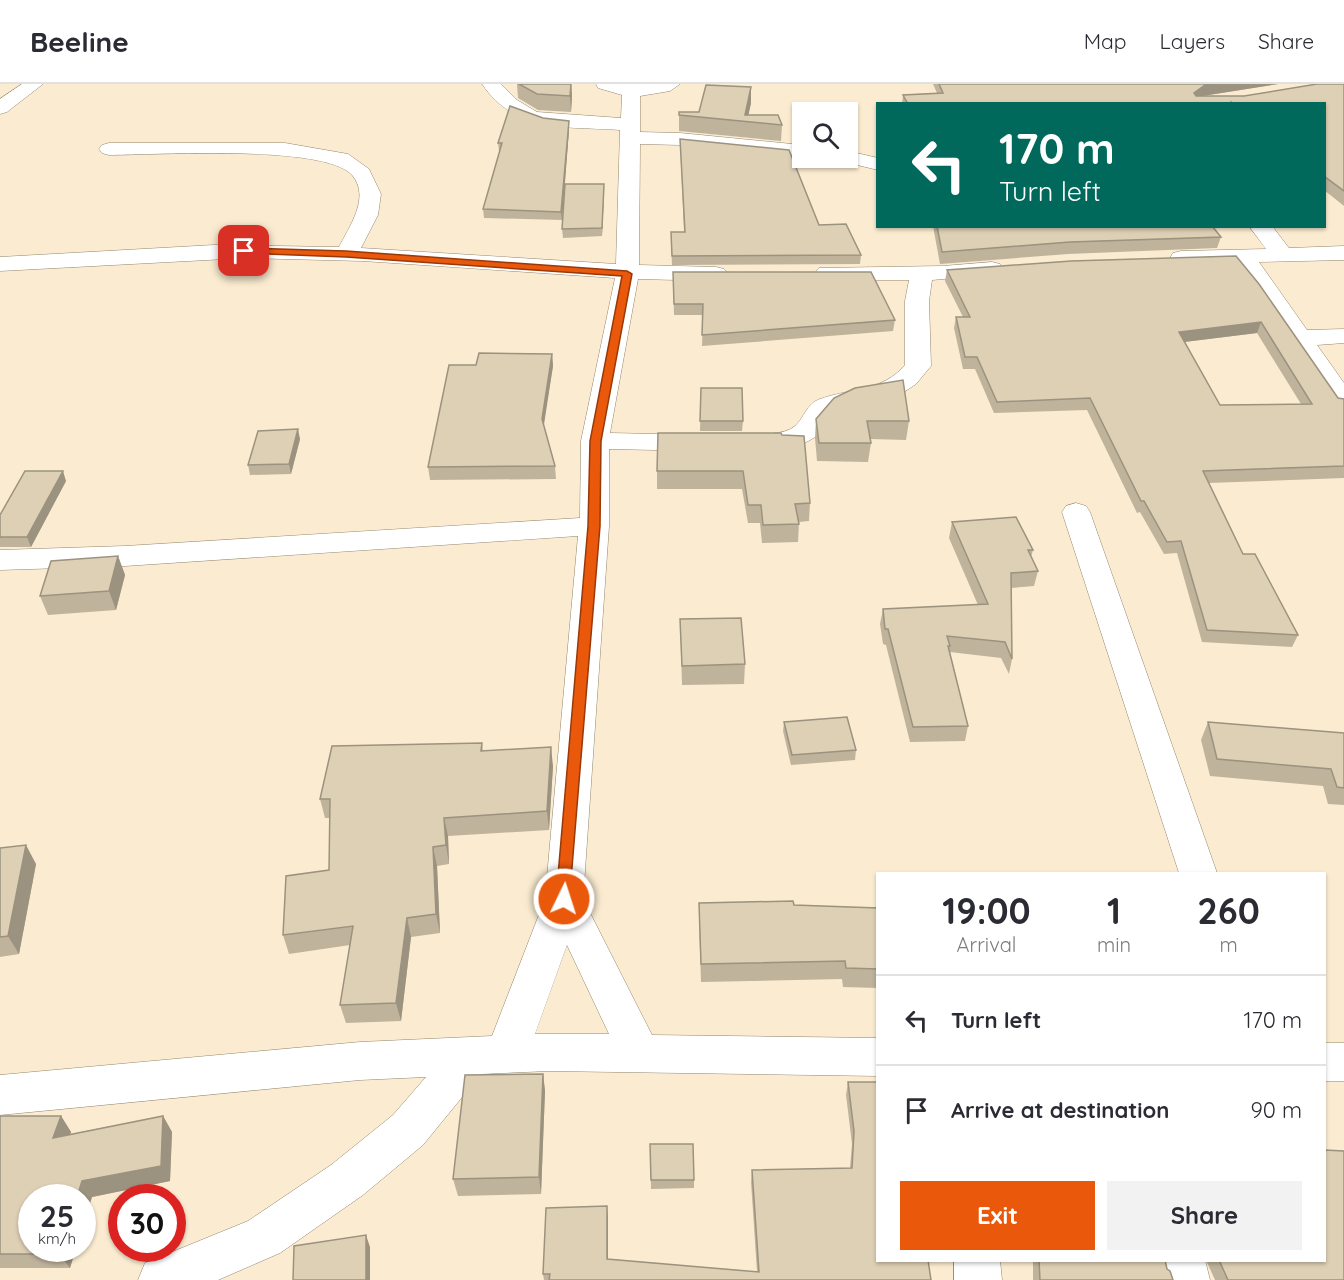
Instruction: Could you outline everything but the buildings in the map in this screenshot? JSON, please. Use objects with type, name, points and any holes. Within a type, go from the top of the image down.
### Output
[{"type":"street","points":[[0,108],[34,84]]},
{"type":"street","points":[[491,84],[510,104],[532,117],[680,139],[792,150]]},
{"type":"street","points":[[605,84],[631,91],[650,90],[671,84]]},
{"type":"street","points":[[162,1280],[264,1237],[347,1180],[408,1130],[488,1056],[564,899],[594,526],[596,441],[627,274],[631,91]]},
{"type":"street","points":[[109,149],[285,149],[341,158],[362,173],[370,194],[367,215],[346,254]]},
{"type":"street","points":[[858,159],[876,164]]},
{"type":"street","points":[[1262,228],[1283,255]]},
{"type":"street","points":[[0,264],[244,251],[346,254],[627,274],[733,274]]},
{"type":"street","points":[[1159,260],[1242,255],[1344,253]]},
{"type":"street","points":[[1242,255],[1344,402]]},
{"type":"street","points":[[804,273],[922,273],[1011,268]]},
{"type":"street","points":[[596,441],[740,443],[784,440],[807,430],[815,414],[826,405],[886,392],[908,379],[918,366],[917,301],[922,273]]},
{"type":"street","points":[[1301,338],[1344,336]]},
{"type":"street","points":[[1076,512],[1198,872]]},
{"type":"street","points":[[0,560],[125,556],[594,526]]},
{"type":"street","points":[[564,899],[640,1054]]},
{"type":"street","points":[[0,1095],[360,1061],[549,1052],[876,1057]]},
{"type":"street","points":[[1326,1062],[1344,1062]]},
{"type":"street","points":[[976,1262],[978,1280]]},
{"type":"street","points":[[1182,1262],[1186,1280]]},
{"type":"route","points":[[244,251],[346,254],[627,274],[596,441],[594,526],[570,799],[564,899]]}]
